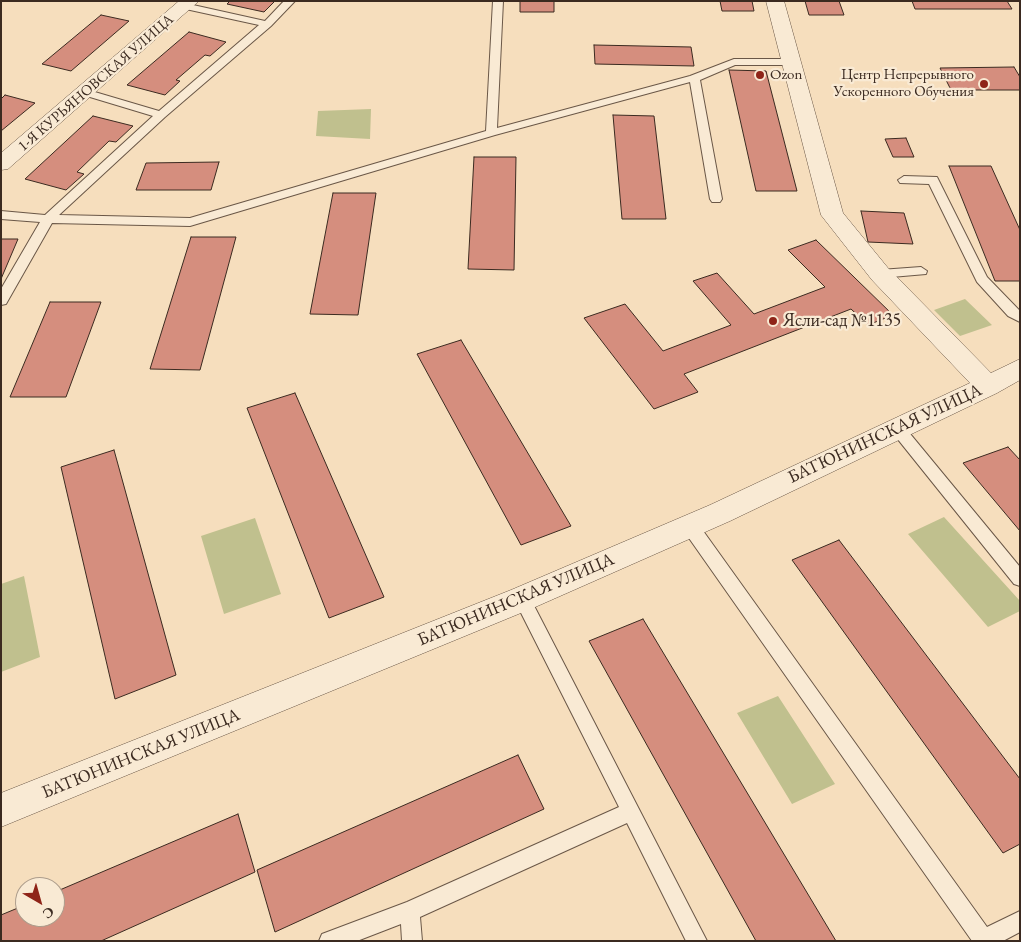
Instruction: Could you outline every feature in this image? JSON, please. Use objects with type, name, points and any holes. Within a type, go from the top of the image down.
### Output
[{"type":"street","points":[[775,1],[832,215],[880,274],[988,386]]},
{"type":"street","name":"1-Я КУРЬЯНОВСКАЯ УЛИЦА","points":[[1,164],[187,4]]},
{"type":"street","name":"БАТЮНИНСКАЯ УЛИЦА","points":[[1,810],[522,599],[690,526],[988,386],[1020,368]]},
{"type":"lane","points":[[1,300],[48,219],[161,115],[267,24],[290,1]]},
{"type":"lane","points":[[491,133],[498,1]]},
{"type":"lane","points":[[187,4],[267,24]]},
{"type":"lane","points":[[1,215],[48,219],[190,222],[491,133],[694,78],[734,62],[791,62]]},
{"type":"lane","points":[[694,78],[716,199]]},
{"type":"lane","points":[[84,92],[161,115]]},
{"type":"lane","points":[[904,180],[933,180],[982,280],[1020,318]]},
{"type":"lane","points":[[880,274],[921,271]]},
{"type":"lane","points":[[897,428],[1020,579]]},
{"type":"lane","points":[[690,526],[984,940],[1020,921]]},
{"type":"lane","points":[[522,599],[697,941]]},
{"type":"lane","points":[[329,941],[410,911],[631,811]]},
{"type":"lane","points":[[410,911],[412,941]]},
{"type":"green space","points":[[371,109],[370,139],[316,136],[318,111]]},
{"type":"green space","points":[[965,299],[992,325],[960,336],[934,310]]},
{"type":"green space","points":[[944,517],[1020,601],[1020,611],[988,627],[908,534]]},
{"type":"green space","points":[[255,518],[281,594],[224,614],[201,536]]},
{"type":"green space","points":[[24,576],[40,657],[1,672],[1,584]]},
{"type":"green space","points":[[778,696],[835,784],[792,804],[737,713]]},
{"type":"building","points":[[230,1],[275,1],[264,12],[227,4]]},
{"type":"building","points":[[520,1],[554,1],[554,12],[520,12]]},
{"type":"building","points":[[720,1],[752,1],[754,11],[722,11]]},
{"type":"building","points":[[805,1],[839,1],[844,15],[809,15]]},
{"type":"building","points":[[912,1],[1007,1],[1012,9],[915,9]]},
{"type":"building","points":[[101,15],[129,21],[71,71],[42,64]]},
{"type":"building","points":[[189,32],[226,42],[210,56],[205,55],[176,80],[180,81],[165,95],[127,85]]},
{"type":"building","points":[[594,45],[691,47],[694,66],[595,64]]},
{"type":"building","name":"Центр Непрерывного Ускоренного Обучения","points":[[1014,67],[1020,77],[1020,90],[951,90],[940,68]]},
{"type":"building","points":[[729,70],[766,71],[797,191],[756,191]]},
{"type":"building","points":[[5,95],[35,103],[1,131],[1,99]]},
{"type":"building","points":[[613,115],[654,116],[666,219],[622,219]]},
{"type":"building","points":[[93,116],[133,126],[116,142],[109,141],[77,172],[84,174],[66,190],[25,179]]},
{"type":"building","points":[[906,138],[914,157],[893,157],[885,139]]},
{"type":"building","points":[[474,157],[516,157],[514,270],[468,269]]},
{"type":"building","points":[[219,162],[211,190],[136,190],[146,163]]},
{"type":"building","points":[[949,166],[991,166],[1020,230],[1020,281],[995,281]]},
{"type":"building","points":[[333,193],[376,193],[358,315],[310,314]]},
{"type":"building","points":[[861,211],[904,213],[913,244],[868,242]]},
{"type":"building","points":[[191,237],[236,237],[200,370],[150,369]]},
{"type":"building","points":[[1,239],[18,239],[1,279]]},
{"type":"building","name":"Ясли-сад №1135","points":[[816,240],[893,315],[868,325],[851,309],[684,374],[698,392],[654,409],[584,318],[625,304],[663,351],[731,325],[693,281],[717,273],[754,314],[825,287],[788,250]]},
{"type":"building","points":[[50,302],[101,302],[66,397],[10,397]]},
{"type":"building","points":[[461,340],[571,526],[521,545],[417,354]]},
{"type":"building","points":[[295,393],[384,597],[329,618],[247,408]]},
{"type":"building","points":[[1008,447],[1020,460],[1020,531],[963,463]]},
{"type":"building","points":[[114,450],[176,675],[115,699],[61,467]]},
{"type":"building","points":[[839,540],[1020,779],[1020,844],[1003,853],[792,560]]},
{"type":"building","points":[[643,619],[836,941],[756,941],[589,641]]},
{"type":"building","points":[[518,755],[544,809],[275,932],[257,870]]},
{"type":"building","points":[[238,814],[255,872],[101,941],[1,941],[1,915],[15,909],[15,927],[65,927],[65,888]]},
{"type":"place","name":"Ozon","points":[[760,75]]},
{"type":"place","name":"Центр Непрерывного Ускоренного Обучения","points":[[984,84]]},
{"type":"place","name":"Ясли-сад №1135","points":[[773,321]]}]
